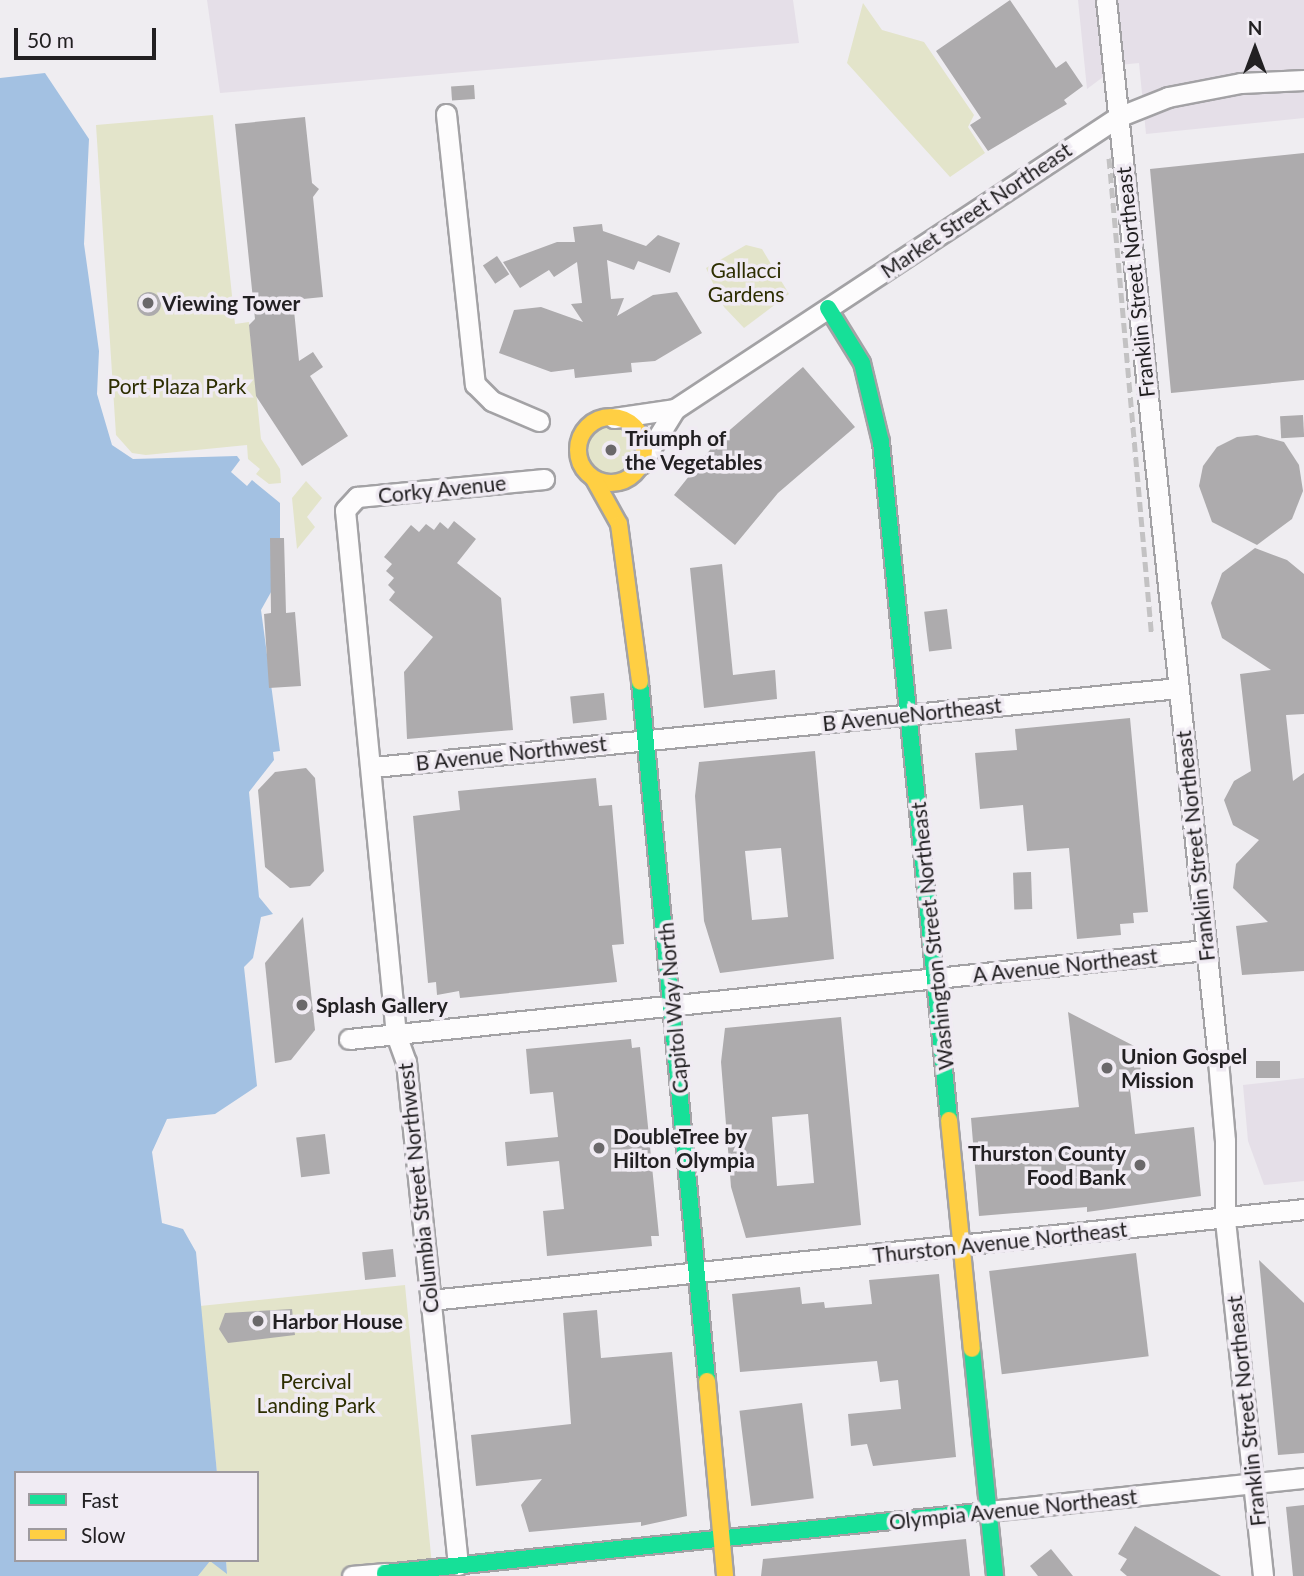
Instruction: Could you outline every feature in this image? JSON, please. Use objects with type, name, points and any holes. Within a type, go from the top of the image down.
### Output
[{"type":"street","points":[[1106,0],[1118,117]]},
{"type":"street","name":"Market Street Northeast","points":[[614,418],[675,409],[1118,117],[1168,97],[1241,83],[1304,80]]},
{"type":"street","points":[[446,114],[475,384],[492,401],[539,421]]},
{"type":"street","name":"Franklin Street Northeast","points":[[1118,117],[1225,1141],[1225,1220],[1263,1576]]},
{"type":"street","name":"Washington Street Northeast","points":[[828,307],[862,363],[875,399],[938,979],[995,1576]]},
{"type":"street","name":"Market Street Northeast","points":[[642,464],[675,409]]},
{"type":"street","points":[[614,418],[631,424],[642,438],[642,464],[621,482],[594,479],[580,464],[578,443],[588,426],[614,418]]},
{"type":"street","name":"Capitol Way North","points":[[619,524],[642,464]]},
{"type":"street","name":"Corky Avenue","points":[[346,509],[357,497],[544,479]]},
{"type":"street","name":"Capitol Way North","points":[[594,479],[619,524],[647,739],[725,1576]]},
{"type":"street","name":"Columbia Street Northwest","points":[[346,509],[374,766],[396,1035],[405,1059],[458,1571]]},
{"type":"street","name":"B AvenueNortheast","points":[[647,739],[1178,688]]},
{"type":"street","name":"B Avenue Northwest","points":[[374,766],[647,739]]},
{"type":"street","name":"A Avenue Northeast","points":[[349,1039],[1206,950]]},
{"type":"street","name":"Thurston Avenue Northeast","points":[[431,1300],[695,1271],[1225,1220],[1304,1209]]},
{"type":"street","name":"Olympia Avenue Northeast","points":[[385,1573],[458,1571],[721,1538],[1304,1478]]},
{"type":"street","points":[[352,1576],[385,1573]]},
{"type":"shaded area","points":[[207,0],[793,0],[799,43],[220,93]]},
{"type":"shaded area","points":[[1078,0],[1304,0],[1304,118],[1146,134],[1139,63],[1119,65],[1087,89]]},
{"type":"shaded area","points":[[1304,1078],[1304,1181],[1264,1185],[1248,1141],[1243,1085]]},
{"type":"green space","points":[[863,3],[882,30],[924,42],[974,115],[968,127],[985,153],[950,177],[847,63]]},
{"type":"green space","name":"Port Plaza Park","points":[[213,115],[235,324],[249,322],[261,439],[280,469],[281,483],[269,484],[256,474],[260,469],[248,459],[247,445],[146,455],[132,453],[116,435],[96,125]]},
{"type":"green space","name":"Gallacci Gardens","points":[[746,245],[762,249],[789,294],[744,328],[724,307],[706,268]]},
{"type":"green space","points":[[611,425],[628,433],[636,450],[628,467],[611,475],[594,467],[586,450],[594,433]]},
{"type":"green space","points":[[306,481],[322,498],[307,517],[315,527],[297,549],[292,498]]},
{"type":"green space","name":"Percival Landing Park","points":[[405,1285],[433,1576],[198,1576],[208,1562],[213,1562],[227,1573],[226,1562],[259,1562],[259,1471],[217,1471],[200,1306]]},
{"type":"water","points":[[45,73],[89,139],[84,244],[99,351],[97,394],[112,445],[133,459],[237,456],[240,460],[231,472],[247,486],[252,480],[280,503],[280,576],[261,610],[280,751],[273,752],[274,760],[249,792],[259,897],[273,914],[261,917],[253,958],[244,967],[257,1086],[215,1114],[167,1119],[152,1152],[162,1223],[183,1229],[196,1252],[217,1471],[14,1471],[14,1562],[209,1562],[198,1576],[0,1576],[0,78]]},
{"type":"water","points":[[211,1562],[226,1562],[227,1574]]},
{"type":"building","points":[[1010,0],[1056,68],[1066,61],[1083,86],[1064,100],[1067,104],[988,151],[970,125],[981,118],[936,51]]},
{"type":"building","points":[[474,85],[475,99],[452,101],[451,87]]},
{"type":"building","points":[[305,117],[312,183],[319,189],[313,197],[323,297],[293,300],[299,361],[313,352],[323,367],[310,376],[348,436],[302,466],[256,396],[249,325],[255,319],[235,124]]},
{"type":"building","points":[[1304,153],[1304,380],[1171,393],[1150,169]]},
{"type":"building","points":[[602,224],[603,231],[646,246],[658,235],[680,243],[670,273],[638,261],[634,270],[607,260],[611,299],[624,298],[617,316],[653,295],[677,292],[702,333],[655,361],[631,363],[632,372],[575,378],[574,369],[551,372],[499,353],[514,310],[541,307],[583,322],[571,304],[582,303],[577,262],[554,277],[549,270],[520,288],[503,262],[557,242],[575,242],[573,227]]},
{"type":"building","points":[[497,256],[509,274],[495,284],[483,266]]},
{"type":"building","name":"Viewing Tower","points":[[149,292],[160,299],[161,304],[154,315],[149,316],[138,309],[137,304],[144,293]]},
{"type":"building","points":[[803,367],[855,427],[778,493],[735,545],[674,495],[717,441]]},
{"type":"building","points":[[1303,415],[1304,437],[1281,438],[1280,416]]},
{"type":"building","points":[[1257,435],[1284,442],[1299,465],[1303,491],[1292,519],[1257,545],[1212,522],[1199,486],[1203,466],[1217,447],[1237,437]]},
{"type":"building","points":[[454,521],[476,539],[457,563],[501,598],[513,730],[407,739],[404,672],[433,637],[389,600],[395,592],[388,585],[394,578],[386,571],[392,564],[384,557],[411,525],[419,532],[426,524],[434,530],[440,522],[448,529]]},
{"type":"building","points":[[270,538],[284,538],[286,613],[295,612],[301,686],[269,688],[264,614],[271,613]]},
{"type":"building","points":[[1255,548],[1287,560],[1304,574],[1304,714],[1286,715],[1293,781],[1304,773],[1304,971],[1242,975],[1236,926],[1268,922],[1233,888],[1236,864],[1259,840],[1233,825],[1224,800],[1234,781],[1251,771],[1240,674],[1271,670],[1222,638],[1211,603],[1222,573]]},
{"type":"building","points":[[722,564],[733,675],[775,670],[777,699],[704,708],[690,568]]},
{"type":"building","points":[[947,609],[952,649],[929,652],[924,612]]},
{"type":"building","points":[[604,693],[607,720],[573,723],[570,697]]},
{"type":"building","points":[[1130,718],[1148,912],[1133,913],[1134,923],[1120,924],[1121,935],[1077,939],[1069,848],[1027,851],[1023,805],[980,809],[975,753],[1017,750],[1015,729]]},
{"type":"building","points":[[815,751],[834,959],[720,973],[704,921],[695,796],[699,762]],"holes":[[[781,848],[788,917],[752,920],[745,851]]]},
{"type":"building","points":[[306,768],[315,778],[324,871],[310,886],[290,888],[265,867],[258,790],[275,772]]},
{"type":"building","points":[[596,778],[599,806],[612,805],[624,944],[612,945],[617,982],[460,998],[459,991],[437,995],[436,982],[428,983],[413,816],[460,810],[458,791]]},
{"type":"building","points":[[1031,872],[1032,909],[1014,910],[1013,873]]},
{"type":"building","points":[[303,917],[315,1030],[291,1060],[275,1063],[265,963]]},
{"type":"building","points":[[1068,1012],[1138,1048],[1143,1088],[1130,1089],[1135,1134],[1194,1127],[1201,1196],[1087,1212],[1087,1207],[979,1216],[971,1118],[1079,1107]]},
{"type":"building","points":[[841,1017],[861,1225],[746,1238],[731,1187],[721,1062],[725,1028]],"holes":[[[808,1114],[814,1183],[777,1186],[772,1117]]]},
{"type":"building","name":"DoubleTree by Hilton Olympia","points":[[631,1039],[632,1048],[640,1047],[659,1236],[651,1236],[652,1246],[547,1256],[543,1211],[564,1209],[559,1161],[507,1166],[505,1142],[558,1137],[553,1092],[530,1094],[526,1049]]},
{"type":"building","points":[[1256,1061],[1280,1061],[1280,1078],[1256,1078]]},
{"type":"building","points":[[325,1134],[330,1174],[301,1177],[296,1138]]},
{"type":"building","points":[[393,1249],[396,1277],[365,1280],[362,1252]]},
{"type":"building","points":[[1136,1253],[1149,1356],[1002,1374],[989,1271]]},
{"type":"building","points":[[1259,1260],[1304,1303],[1304,1453],[1278,1455]]},
{"type":"building","points":[[939,1274],[956,1457],[873,1466],[867,1444],[851,1446],[848,1414],[901,1409],[898,1380],[880,1382],[877,1361],[740,1372],[732,1294],[800,1287],[802,1304],[824,1302],[825,1308],[872,1304],[869,1280]]},
{"type":"building","name":"Harbor House","points":[[292,1309],[295,1335],[228,1343],[219,1329],[225,1313]]},
{"type":"building","points":[[597,1310],[601,1358],[672,1352],[687,1516],[641,1526],[641,1522],[529,1532],[521,1505],[542,1479],[476,1486],[471,1435],[571,1424],[563,1313]]},
{"type":"building","points":[[802,1403],[814,1498],[751,1506],[739,1411]]},
{"type":"building","points":[[1304,1505],[1304,1576],[1293,1576],[1286,1507]]},
{"type":"building","points":[[1135,1526],[1221,1576],[1127,1576],[1120,1570],[1127,1559],[1118,1554]]},
{"type":"building","points":[[966,1539],[970,1576],[761,1576],[763,1559]]},
{"type":"building","points":[[1051,1549],[1073,1576],[1038,1576],[1030,1566]]},
{"type":"railway","points":[[1109,158],[1151,633]]},
{"type":"traffic: fast","points":[[828,308],[862,363],[881,442],[949,1120]]},
{"type":"traffic: fast","points":[[640,682],[707,1381]]},
{"type":"traffic: fast","points":[[972,1349],[995,1576]]},
{"type":"traffic: fast","points":[[385,1573],[989,1511]]},
{"type":"traffic: slow","points":[[611,417],[624,419],[639,432],[644,450],[642,463],[629,478],[611,483],[598,481],[583,468],[578,450],[580,437],[593,422],[611,417]]},
{"type":"traffic: slow","points":[[594,479],[619,524],[640,682]]},
{"type":"traffic: slow","points":[[949,1120],[972,1349]]},
{"type":"traffic: slow","points":[[707,1381],[725,1576]]},
{"type":"place","name":"Viewing Tower","points":[[148,303]]},
{"type":"place","name":"Triumph of the Vegetables","points":[[611,450]]},
{"type":"place","name":"Splash Gallery","points":[[302,1005]]},
{"type":"place","name":"Union Gospel Mission","points":[[1107,1068]]},
{"type":"place","name":"DoubleTree by Hilton Olympia","points":[[599,1148]]},
{"type":"place","name":"Thurston County Food Bank","points":[[1140,1165]]},
{"type":"place","name":"Harbor House","points":[[258,1321]]}]
